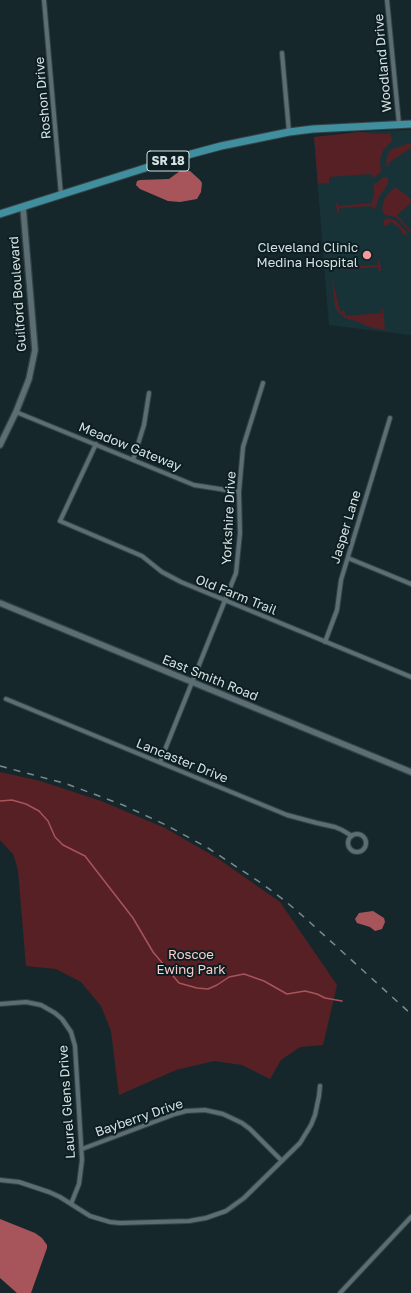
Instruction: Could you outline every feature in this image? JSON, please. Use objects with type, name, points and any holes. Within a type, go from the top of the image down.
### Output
[{"type":"highway","name":"SR 18","points":[[0,214],[180,157],[221,146],[289,132],[411,124]]},
{"type":"street","name":"Roshon Drive","points":[[44,0],[61,195]]},
{"type":"street","name":"Woodland Drive","points":[[387,0],[399,124]]},
{"type":"street","points":[[282,53],[289,132]]},
{"type":"street","name":"Guilford Boulevard","points":[[0,446],[29,379],[34,350],[23,206]]},
{"type":"street","name":"Yorkshire Drive","points":[[160,762],[236,573],[240,533],[239,492],[243,447],[263,383]]},
{"type":"street","points":[[133,460],[144,425],[149,393]]},
{"type":"street","name":"Meadow Gateway","points":[[16,412],[194,484],[239,492]]},
{"type":"street","name":"Jasper Lane","points":[[325,642],[337,610],[341,580],[390,418]]},
{"type":"street","name":"Old Farm Trail","points":[[96,444],[60,521],[142,556],[162,572],[181,582],[411,677]]},
{"type":"street","points":[[348,558],[411,584]]},
{"type":"street","name":"East Smith Road","points":[[0,603],[411,772]]},
{"type":"street","name":"Lancaster Drive","points":[[6,699],[287,814],[309,822],[335,827],[352,836],[359,834],[365,838],[366,844],[362,850],[356,852],[351,848],[349,844],[352,836]]},
{"type":"street","name":"Laurel Glens Drive","points":[[0,1004],[26,1002],[41,1005],[55,1013],[67,1025],[71,1032],[74,1046],[82,1149],[79,1184],[71,1204]]},
{"type":"street","points":[[0,1180],[24,1183],[49,1192],[90,1216],[110,1222],[189,1221],[206,1218],[226,1211],[240,1202],[300,1143],[311,1125],[318,1106],[320,1086]]},
{"type":"street","name":"Bayberry Drive","points":[[82,1149],[175,1114],[186,1111],[204,1110],[223,1114],[242,1123],[282,1161]]},
{"type":"street","points":[[340,1293],[411,1217]]},
{"type":"shaded area","name":"Cleveland Clinic Medina Hospital","points":[[411,130],[411,335],[329,325],[314,138],[362,132]]},
{"type":"shaded area","points":[[180,171],[190,171],[202,183],[201,192],[197,199],[180,202],[168,201],[140,189],[136,185],[137,181],[140,180],[169,179]]},
{"type":"shaded area","points":[[373,911],[384,918],[385,922],[382,929],[375,931],[370,927],[357,923],[355,919],[359,913]]},
{"type":"shaded area","points":[[0,1219],[35,1233],[42,1238],[47,1245],[31,1293],[17,1293],[0,1278]]},
{"type":"green space","points":[[360,132],[391,135],[392,141],[384,149],[381,155],[381,172],[373,178],[371,174],[329,177],[329,183],[318,184],[314,137]]},
{"type":"green space","points":[[411,143],[411,148],[388,163],[389,166],[386,165],[387,156],[391,150]]},
{"type":"green space","points":[[384,177],[388,179],[388,184],[379,197],[375,209],[373,209],[372,206],[339,208],[339,213],[337,211],[337,201],[338,206],[372,203],[374,185]]},
{"type":"green space","points":[[394,188],[410,198],[411,203],[397,215],[411,231],[411,233],[396,217],[385,215],[383,212],[382,207],[384,200]]},
{"type":"green space","points":[[387,218],[395,220],[407,234],[404,235],[398,227],[391,222],[389,222],[388,226],[383,225],[384,220]]},
{"type":"green space","points":[[378,260],[380,262],[381,270],[379,272],[378,267],[340,270],[341,264],[342,267],[378,265]]},
{"type":"green space","points":[[332,278],[340,311],[345,311],[346,316],[382,313],[383,308],[385,330],[369,327],[345,318],[339,313],[335,307]]},
{"type":"green space","name":"Roscoe Ewing Park","points":[[0,772],[40,781],[101,801],[165,828],[217,858],[280,902],[337,985],[323,1045],[300,1047],[281,1060],[270,1079],[242,1065],[214,1061],[176,1070],[119,1095],[111,1031],[101,1006],[81,982],[56,969],[26,966],[18,870],[13,854],[0,840]]},
{"type":"waterway","points":[[0,801],[12,800],[26,804],[39,811],[48,821],[55,837],[63,845],[85,856],[133,918],[153,952],[179,983],[197,988],[208,989],[229,977],[244,974],[264,981],[287,994],[305,991],[325,998],[342,1001]]},
{"type":"railway","points":[[0,766],[67,784],[123,805],[166,825],[208,848],[284,900],[411,1014]]},
{"type":"place","name":"Cleveland Clinic Medina Hospital","points":[[367,255]]}]
